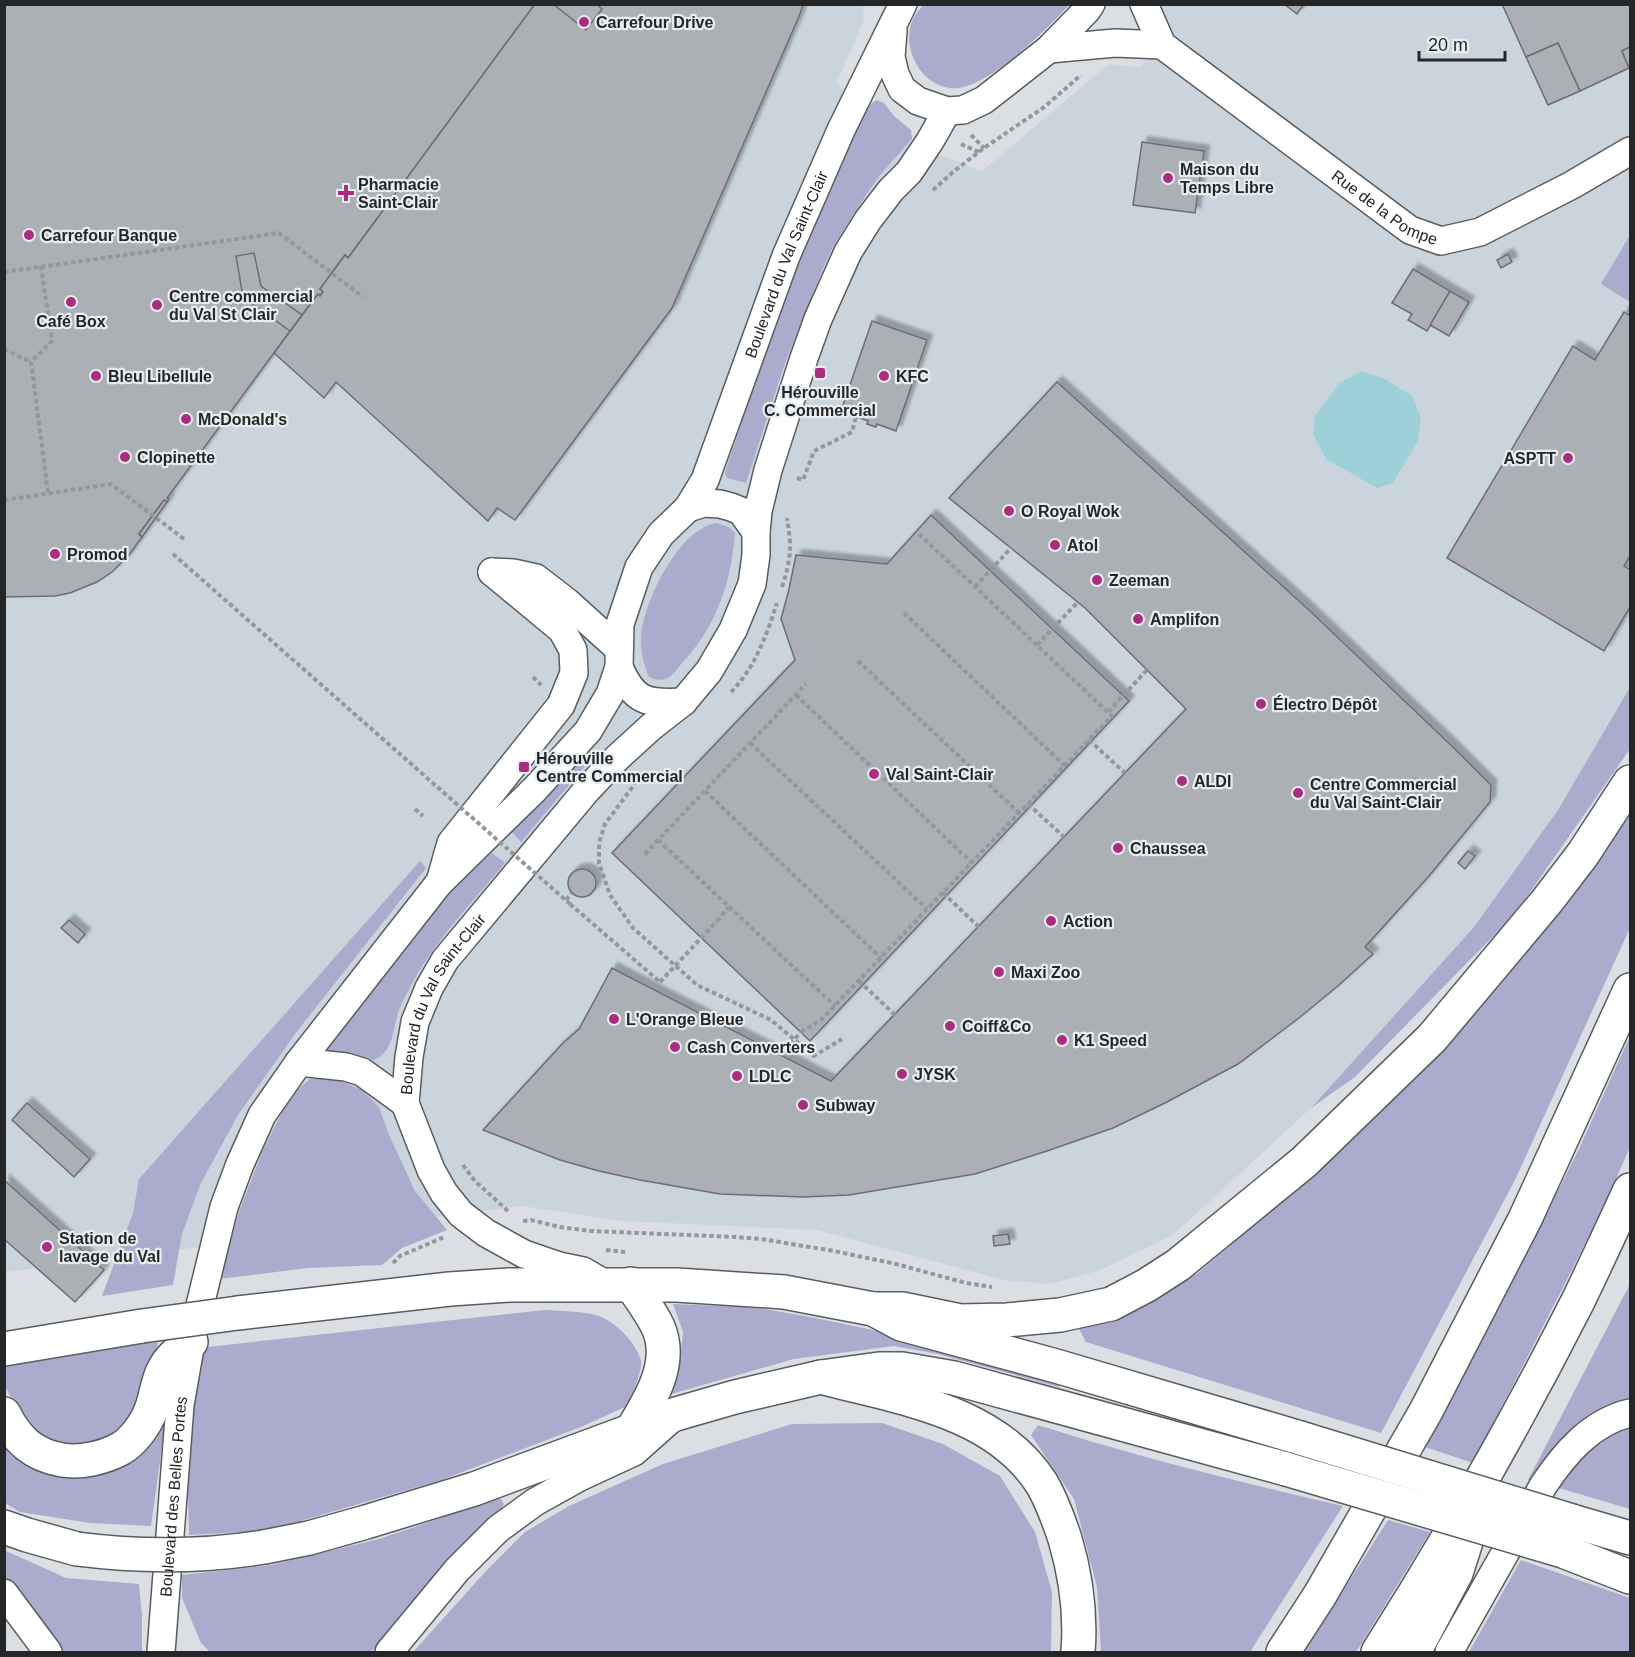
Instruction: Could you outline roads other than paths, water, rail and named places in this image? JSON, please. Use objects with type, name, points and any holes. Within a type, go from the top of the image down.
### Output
[{"type":"main road","points":[[4,1349],[238,1313],[450,1289],[509,1285],[618,1284],[729,1287],[784,1292],[873,1309],[902,1309],[960,1320],[1007,1320],[1060,1315],[1111,1304],[1178,1265],[1304,1162],[1432,1038],[1547,901],[1583,854],[1630,782]]},
{"type":"main road","points":[[1283,1653],[1320,1595],[1426,1411],[1525,1219],[1630,990]]},
{"type":"main road","points":[[1378,1653],[1417,1592],[1492,1462],[1577,1301],[1630,1190]]},
{"type":"main road","points":[[618,1284],[659,1329],[663,1350],[655,1389],[632,1430]]},
{"type":"main road","points":[[873,1309],[902,1324],[1056,1366],[1297,1437],[1568,1536],[1630,1577]]},
{"type":"main road","points":[[4,1414],[12,1430],[22,1441],[34,1451],[50,1458],[67,1461],[88,1460],[121,1449],[142,1427],[150,1413],[163,1371],[176,1353],[191,1342]]},
{"type":"main road","points":[[4,1527],[77,1549],[113,1553],[189,1555],[264,1547],[309,1538],[464,1492],[676,1414],[735,1397],[821,1377],[879,1369],[902,1369],[929,1372],[1286,1469],[1568,1536],[1630,1538]]},
{"type":"main road","points":[[821,1377],[916,1401],[946,1412],[995,1436],[1023,1459],[1043,1486],[1062,1530],[1070,1557],[1077,1592],[1078,1653]]},
{"type":"main road","points":[[1414,1653],[1456,1573],[1492,1462]]},
{"type":"street","points":[[898,14],[891,57],[895,74],[902,88],[918,101],[947,111],[963,110],[984,100],[1049,50],[1091,4]]},
{"type":"street","name":"Rue de la Pompe","points":[[1144,4],[1162,45],[1410,230],[1441,242],[1480,232],[1572,185],[1630,152]]},
{"type":"street","name":"Boulevard du Val Saint-Clair","points":[[439,883],[535,789],[588,731],[610,694],[619,658],[620,624],[639,567],[661,534],[688,508],[705,480],[786,256],[841,130],[898,14]]},
{"type":"street","points":[[1049,50],[1115,44],[1162,45]]},
{"type":"street","name":"Boulevard du Val Saint-Clair","points":[[618,1284],[584,1271],[559,1266],[524,1254],[486,1233],[461,1214],[444,1193],[431,1170],[405,1103],[415,1022],[429,988],[445,960],[586,791],[617,758],[683,702],[709,671],[733,630],[752,584],[758,511],[768,470],[804,358],[832,286],[848,252],[868,220],[891,190],[909,172],[947,111]]},
{"type":"street","points":[[688,508],[704,503],[731,507],[748,519],[756,532]]},
{"type":"street","points":[[191,1342],[224,1207],[262,1115],[306,1054],[439,883],[451,843],[561,705],[574,673],[573,650],[562,630],[492,572],[513,573],[536,578],[567,602],[619,658],[625,682],[635,695],[649,701],[683,702]]},
{"type":"street","points":[[306,1054],[362,1072],[405,1103]]},
{"type":"street","name":"Boulevard des Belles Portes","points":[[161,1653],[180,1405],[191,1342]]},
{"type":"street","points":[[1449,1653],[1558,1464],[1584,1437],[1598,1427],[1630,1413]]},
{"type":"street","points":[[388,1653],[457,1570],[498,1529],[535,1502],[580,1476],[634,1452],[676,1414]]},
{"type":"street","points":[[4,1593],[48,1653]]},
{"type":"street","points":[[166,1597],[182,1653]]},
{"type":"place","name":"Carrefour Drive","points":[[584,22]]},
{"type":"place","name":"Maison du Temps Libre","points":[[1168,178]]},
{"type":"place","name":"Pharmacie Saint-Clair","points":[[346,193]]},
{"type":"place","name":"Carrefour Banque","points":[[29,235]]},
{"type":"place","name":"Café Box","points":[[71,302]]},
{"type":"place","name":"Centre commercial du Val St Clair","points":[[157,305]]},
{"type":"place","name":"Hérouville C. Commercial","points":[[820,373]]},
{"type":"place","name":"Bleu Libellule","points":[[96,376]]},
{"type":"place","name":"KFC","points":[[884,376]]},
{"type":"place","name":"McDonald's","points":[[186,419]]},
{"type":"place","name":"Clopinette","points":[[125,457]]},
{"type":"place","name":"ASPTT","points":[[1568,458]]},
{"type":"place","name":"O Royal Wok","points":[[1009,511]]},
{"type":"place","name":"Atol","points":[[1055,545]]},
{"type":"place","name":"Promod","points":[[55,554]]},
{"type":"place","name":"Zeeman","points":[[1097,580]]},
{"type":"place","name":"Amplifon","points":[[1138,619]]},
{"type":"place","name":"Électro Dépôt","points":[[1261,704]]},
{"type":"place","name":"Hérouville Centre Commercial","points":[[524,767]]},
{"type":"place","name":"Val Saint-Clair","points":[[874,774]]},
{"type":"place","name":"ALDI","points":[[1182,781]]},
{"type":"place","name":"Centre Commercial du Val Saint-Clair","points":[[1298,793]]},
{"type":"place","name":"Chaussea","points":[[1118,848]]},
{"type":"place","name":"Action","points":[[1051,921]]},
{"type":"place","name":"Maxi Zoo","points":[[999,972]]},
{"type":"place","name":"L'Orange Bleue","points":[[614,1019]]},
{"type":"place","name":"Coiff&Co","points":[[950,1026]]},
{"type":"place","name":"K1 Speed","points":[[1062,1040]]},
{"type":"place","name":"Cash Converters","points":[[675,1047]]},
{"type":"place","name":"JYSK","points":[[902,1074]]},
{"type":"place","name":"LDLC","points":[[737,1076]]},
{"type":"place","name":"Subway","points":[[803,1105]]},
{"type":"place","name":"Station de lavage du Val","points":[[47,1247]]}]
